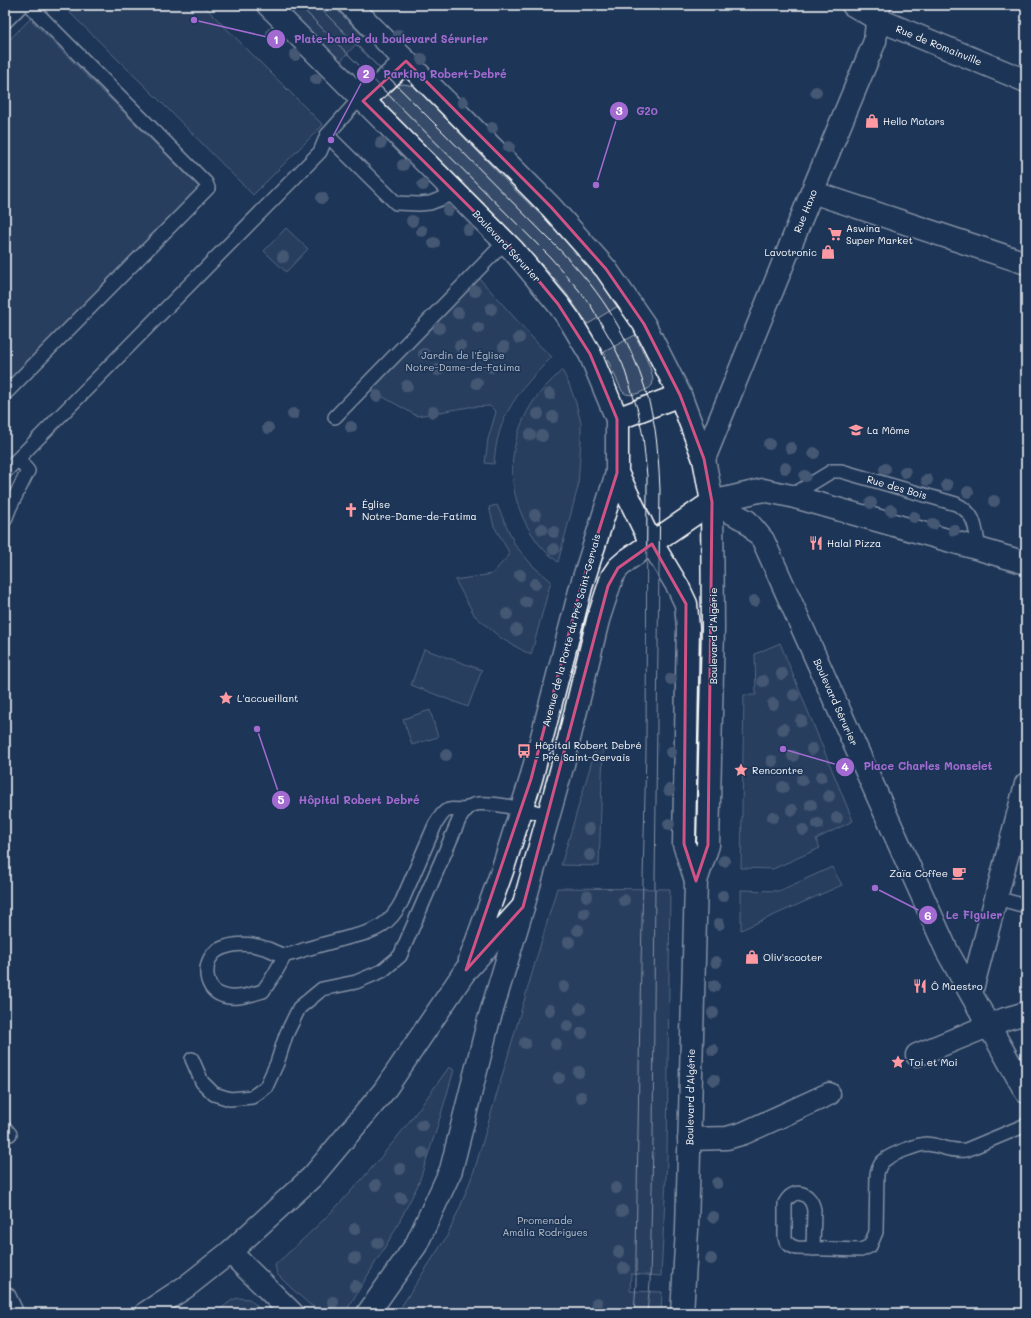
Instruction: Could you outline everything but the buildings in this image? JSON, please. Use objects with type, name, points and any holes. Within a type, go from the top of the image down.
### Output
[{"type":"main road","name":"Boulevard Sérurier","points":[[268,5],[505,242],[538,279],[571,322],[590,354],[616,419],[617,473],[652,544]]},
{"type":"main road","points":[[350,5],[551,206],[606,269],[644,324],[680,395],[616,419]]},
{"type":"main road","name":"Rue de Romainville","points":[[853,5],[878,12],[1026,80]]},
{"type":"main road","name":"Rue Haxo","points":[[704,459],[875,41],[878,12]]},
{"type":"main road","points":[[362,100],[406,61]]},
{"type":"main road","points":[[812,192],[1026,263]]},
{"type":"main road","name":"Boulevard d'Algérie","points":[[680,395],[704,459],[712,502],[713,628],[708,845],[696,880],[688,1230],[682,1313]]},
{"type":"main road","name":"Avenue de la Porte du Pré Saint-Gervais","points":[[466,970],[502,871],[522,809],[581,587],[617,473]]},
{"type":"main road","points":[[712,502],[764,490],[791,496],[979,549],[1026,564]]},
{"type":"main road","name":"Boulevard Sérurier","points":[[712,502],[746,521],[763,540],[947,951],[1026,1092]]},
{"type":"main road","name":"Avenue de la Porte du Pré Saint-Gervais","points":[[146,1313],[187,1286],[230,1252],[313,1176],[384,1091],[466,970],[523,907],[563,764],[598,620],[612,577],[618,568],[627,560],[712,502]]},
{"type":"main road","name":"Boulevard d'Algérie","points":[[652,544],[678,587],[686,604],[688,628],[684,844],[696,880]]},
{"type":"main road","points":[[971,993],[1026,784]]},
{"type":"main road","points":[[368,1313],[416,1245],[451,1170],[488,1023],[523,907]]},
{"type":"main road","points":[[917,1056],[1005,1019],[1026,1013]]},
{"type":"main road","points":[[689,1139],[727,1138],[744,1133],[829,1094]]},
{"type":"main road","points":[[230,1252],[292,1313]]},
{"type":"lane","points":[[5,22],[22,5]]},
{"type":"lane","points":[[5,394],[208,188],[206,183],[29,5]]},
{"type":"lane","points":[[5,472],[320,152],[326,135],[362,100]]},
{"type":"lane","points":[[326,135],[396,203],[430,203],[456,193]]},
{"type":"lane","points":[[334,417],[505,242]]},
{"type":"lane","points":[[5,520],[28,471],[18,459]]},
{"type":"lane","name":"Rue des Bois","points":[[791,496],[832,471],[841,470],[962,507],[969,512],[973,519],[979,549]]},
{"type":"lane","points":[[192,1059],[202,1082],[214,1094],[230,1099],[252,1097],[266,1087],[277,1063],[286,1035],[299,1008],[322,989],[356,982],[382,971],[400,956],[459,820],[466,810],[472,805],[482,803],[549,815]]},
{"type":"lane","points":[[285,955],[274,976],[263,991],[243,996],[225,996],[218,994],[208,980],[207,970],[209,960],[217,951],[233,944],[258,946],[285,955],[371,931],[380,927],[396,912],[435,824],[442,814],[448,809],[466,810]]},
{"type":"lane","points":[[996,898],[1026,906]]},
{"type":"lane","points":[[813,1249],[861,1250],[870,1246],[876,1232],[877,1174],[879,1166],[886,1159],[920,1144],[928,1144],[956,1152],[966,1150],[1026,1125]]},
{"type":"highlighted area","points":[[406,61],[551,207],[606,269],[644,324],[680,395],[704,459],[712,502],[708,845],[696,881],[684,844],[686,604],[652,544],[618,568],[608,586],[523,907],[466,970],[531,779],[581,587],[617,473],[617,419],[590,354],[558,304],[513,250],[363,101]]},
{"type":"green space","points":[[62,5],[203,5],[323,125],[253,195]]},
{"type":"green space","points":[[284,5],[332,5],[363,36],[340,62]]},
{"type":"green space","points":[[30,19],[200,188],[5,385],[5,44]]},
{"type":"green space","points":[[404,84],[414,86],[517,192],[567,240],[595,272],[620,305],[588,324],[566,293],[543,266],[378,100],[395,85]]},
{"type":"green space","points":[[286,228],[308,249],[286,272],[264,251]]},
{"type":"green space","name":"Jardin de l'Église Notre-Dame-de-Fatima","points":[[480,279],[539,345],[552,357],[529,381],[512,404],[500,431],[494,464],[485,463],[488,439],[496,412],[490,406],[469,407],[417,416],[367,388]]},
{"type":"green space","points":[[635,335],[650,368],[653,381],[652,385],[648,389],[630,395],[622,391],[604,352]]},
{"type":"green space","points":[[562,370],[576,403],[581,423],[581,440],[578,487],[558,562],[540,546],[527,527],[520,510],[512,475],[516,440],[522,422],[531,405],[545,387]]},
{"type":"green space","points":[[497,505],[515,545],[533,566],[551,581],[531,655],[502,639],[475,616],[455,580],[492,574],[510,554],[494,526],[489,507]]},
{"type":"green space","points":[[780,643],[853,821],[816,839],[820,848],[773,869],[741,868],[744,695],[756,695],[755,654]]},
{"type":"green space","points":[[424,649],[482,670],[468,707],[411,685]]},
{"type":"green space","points":[[430,710],[438,737],[412,745],[403,719]]},
{"type":"green space","points":[[596,747],[603,750],[599,866],[561,865]]},
{"type":"green space","points":[[832,867],[842,885],[741,930],[741,890],[779,891]]},
{"type":"green space","name":"Promenade Amália Rodrigues","points":[[557,888],[670,889],[667,1160],[661,1276],[631,1274],[630,1291],[662,1292],[661,1313],[397,1313],[447,1236],[475,1168]]},
{"type":"green space","points":[[449,1067],[454,1070],[418,1185],[394,1232],[345,1313],[324,1313],[309,1304],[291,1288],[277,1274],[275,1265],[323,1220],[363,1178],[426,1100]]},
{"type":"green space","points":[[238,1298],[249,1299],[265,1313],[215,1313],[232,1300]]},
{"type":"tram line","points":[[299,5],[550,257],[578,289],[591,306],[612,342],[623,365],[638,411],[643,437],[647,476],[646,751],[636,1283],[634,1313]]},
{"type":"tram line","points":[[317,5],[576,267],[603,301],[613,317],[632,353],[646,390],[655,429],[660,490],[653,1141],[650,1283],[647,1313]]},
{"type":"place","name":"Plate-bande du boulevard Sérurier","points":[[194,20]]},
{"type":"place","name":"Hello Motors","points":[[872,121]]},
{"type":"place","name":"Parking Robert-Debré","points":[[331,140]]},
{"type":"place","name":"G20","points":[[596,185]]},
{"type":"place","name":"Aswina Super Market","points":[[835,234]]},
{"type":"place","name":"Lavotronic","points":[[828,252]]},
{"type":"place","name":"La Môme","points":[[856,430]]},
{"type":"place","name":"Église Notre-Dame-de-Fatima","points":[[351,510]]},
{"type":"place","name":"Halal Pizza","points":[[816,543]]},
{"type":"place","name":"L'accueillant","points":[[226,698]]},
{"type":"place","name":"Hôpital Robert Debré","points":[[257,729]]},
{"type":"place","name":"Place Charles Monselet","points":[[783,749]]},
{"type":"place","name":"Hôpital Robert Debré - Pré Saint-Gervais","points":[[524,751]]},
{"type":"place","name":"Rencontre","points":[[741,770]]},
{"type":"place","name":"Zaïa Coffee","points":[[959,873]]},
{"type":"place","name":"Le Figuier","points":[[875,888]]},
{"type":"place","name":"Oliv'scooter","points":[[752,957]]},
{"type":"place","name":"Ô Maestro","points":[[920,986]]},
{"type":"place","name":"Toi et Moi","points":[[898,1062]]}]
